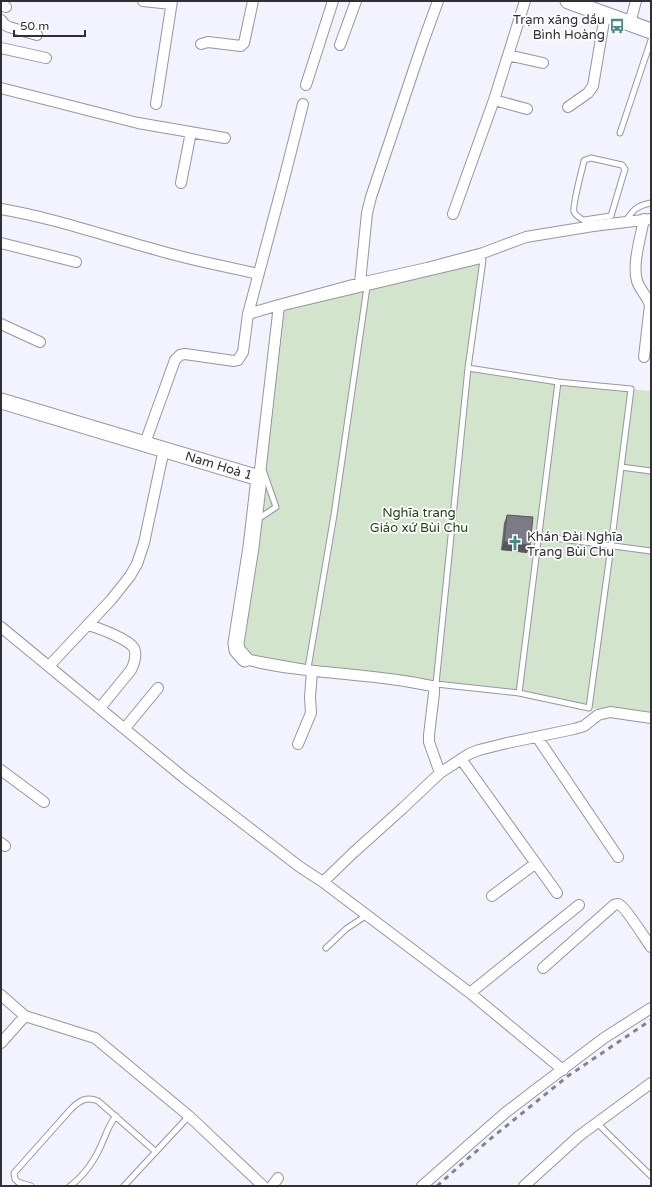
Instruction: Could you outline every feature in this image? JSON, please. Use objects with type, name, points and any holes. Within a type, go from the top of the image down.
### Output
[{"type":"street","points":[[201,44],[208,42],[243,45],[253,1]]},
{"type":"street","points":[[306,85],[333,1]]},
{"type":"street","points":[[340,45],[356,1]]},
{"type":"street","points":[[363,285],[367,213],[370,197],[438,1]]},
{"type":"street","points":[[453,214],[494,100],[525,1]]},
{"type":"street","points":[[568,1],[651,31]]},
{"type":"street","points":[[630,23],[636,1]]},
{"type":"street","points":[[142,2],[171,3],[156,104]]},
{"type":"street","points":[[568,107],[588,93],[593,86],[605,15]]},
{"type":"street","points":[[1,20],[9,27],[37,35]]},
{"type":"street","points":[[1,48],[46,58]]},
{"type":"street","points":[[508,55],[543,63]]},
{"type":"street","points":[[1,88],[138,123],[225,138]]},
{"type":"street","points":[[494,100],[527,109]]},
{"type":"street","points":[[144,443],[175,360],[178,357],[185,354],[234,361],[238,360],[243,352],[248,314],[303,104]]},
{"type":"street","points":[[181,184],[191,132]]},
{"type":"street","points":[[1,209],[23,212],[159,251],[258,274]]},
{"type":"street","points":[[248,314],[462,259],[526,237],[648,219],[635,267],[638,283],[650,305],[644,357]]},
{"type":"street","points":[[1,243],[76,262]]},
{"type":"street","points":[[260,478],[279,305]]},
{"type":"street","points":[[1,324],[40,342]]},
{"type":"street","name":"Nam Hoà 1","points":[[1,401],[260,478],[236,643],[237,650],[245,659]]},
{"type":"street","points":[[49,666],[112,600],[137,564],[144,543],[164,449]]},
{"type":"street","points":[[88,625],[99,628],[124,641],[133,648],[135,652],[134,665],[131,670],[100,708]]},
{"type":"street","points":[[1,628],[189,781],[300,867],[367,914],[470,993],[562,1070]]},
{"type":"street","points":[[245,659],[259,663],[424,684],[433,688],[434,693],[429,742],[440,773]]},
{"type":"street","points":[[298,744],[311,713],[310,669]]},
{"type":"street","points":[[125,728],[158,688]]},
{"type":"street","points":[[323,882],[353,852],[440,773],[461,759],[479,750],[584,726],[598,715],[604,713],[610,712],[650,719]]},
{"type":"street","points":[[537,737],[618,857]]},
{"type":"street","points":[[461,759],[557,893]]},
{"type":"street","points":[[1,770],[44,802]]},
{"type":"street","points":[[492,896],[536,863]]},
{"type":"street","points":[[544,968],[614,905],[618,904],[626,912],[651,947]]},
{"type":"street","points":[[470,993],[579,905]]},
{"type":"street","points":[[1,995],[25,1016],[95,1038],[189,1116],[263,1186]]},
{"type":"street","points":[[422,1186],[505,1113],[604,1038],[651,1008]]},
{"type":"street","points":[[1,1043],[25,1016]]},
{"type":"street","points":[[524,1186],[579,1136],[651,1083]]},
{"type":"lane","points":[[620,133],[651,40]]},
{"type":"lane","points":[[584,220],[611,216],[625,169],[624,167],[591,158],[585,160],[573,207],[576,215],[593,226]]},
{"type":"lane","points":[[624,223],[633,210],[640,205],[651,202]]},
{"type":"lane","points":[[436,684],[468,368],[483,260],[363,285],[281,308],[263,470],[276,507],[258,519],[238,643],[242,653],[246,657],[310,669],[436,684],[519,693],[589,708],[612,546],[631,389],[558,382],[468,368]]},
{"type":"lane","points":[[310,669],[334,515],[363,285]]},
{"type":"lane","points":[[519,693],[558,382]]},
{"type":"lane","points":[[621,467],[651,471]]},
{"type":"lane","points":[[539,536],[651,551]]},
{"type":"lane","points":[[326,948],[346,929],[367,914]]},
{"type":"lane","points":[[31,1186],[18,1182],[15,1179],[14,1173],[78,1102],[86,1099],[98,1101],[156,1152]]},
{"type":"lane","points":[[70,1186],[83,1174],[94,1160],[110,1124],[116,1116]]},
{"type":"lane","points":[[124,1186],[189,1116]]},
{"type":"lane","points":[[597,1123],[651,1176]]},
{"type":"green space","name":"Nghĩa trang Giáo xứ Bùi Chu","points":[[483,253],[471,365],[558,382],[651,391],[651,715],[610,712],[516,692],[245,659],[236,643],[279,305]]},
{"type":"building","name":"Khán Đài Nghĩa Trang Bùi Chu","points":[[507,515],[533,517],[530,545],[504,542]]},
{"type":"railway","points":[[437,1186],[489,1140],[568,1076],[651,1020]]},
{"type":"place","name":"Trạm xăng dầu Bình Hoàng","points":[[617,26]]},
{"type":"place","name":"Khán Đài Nghĩa Trang Bùi Chu","points":[[515,543]]}]
